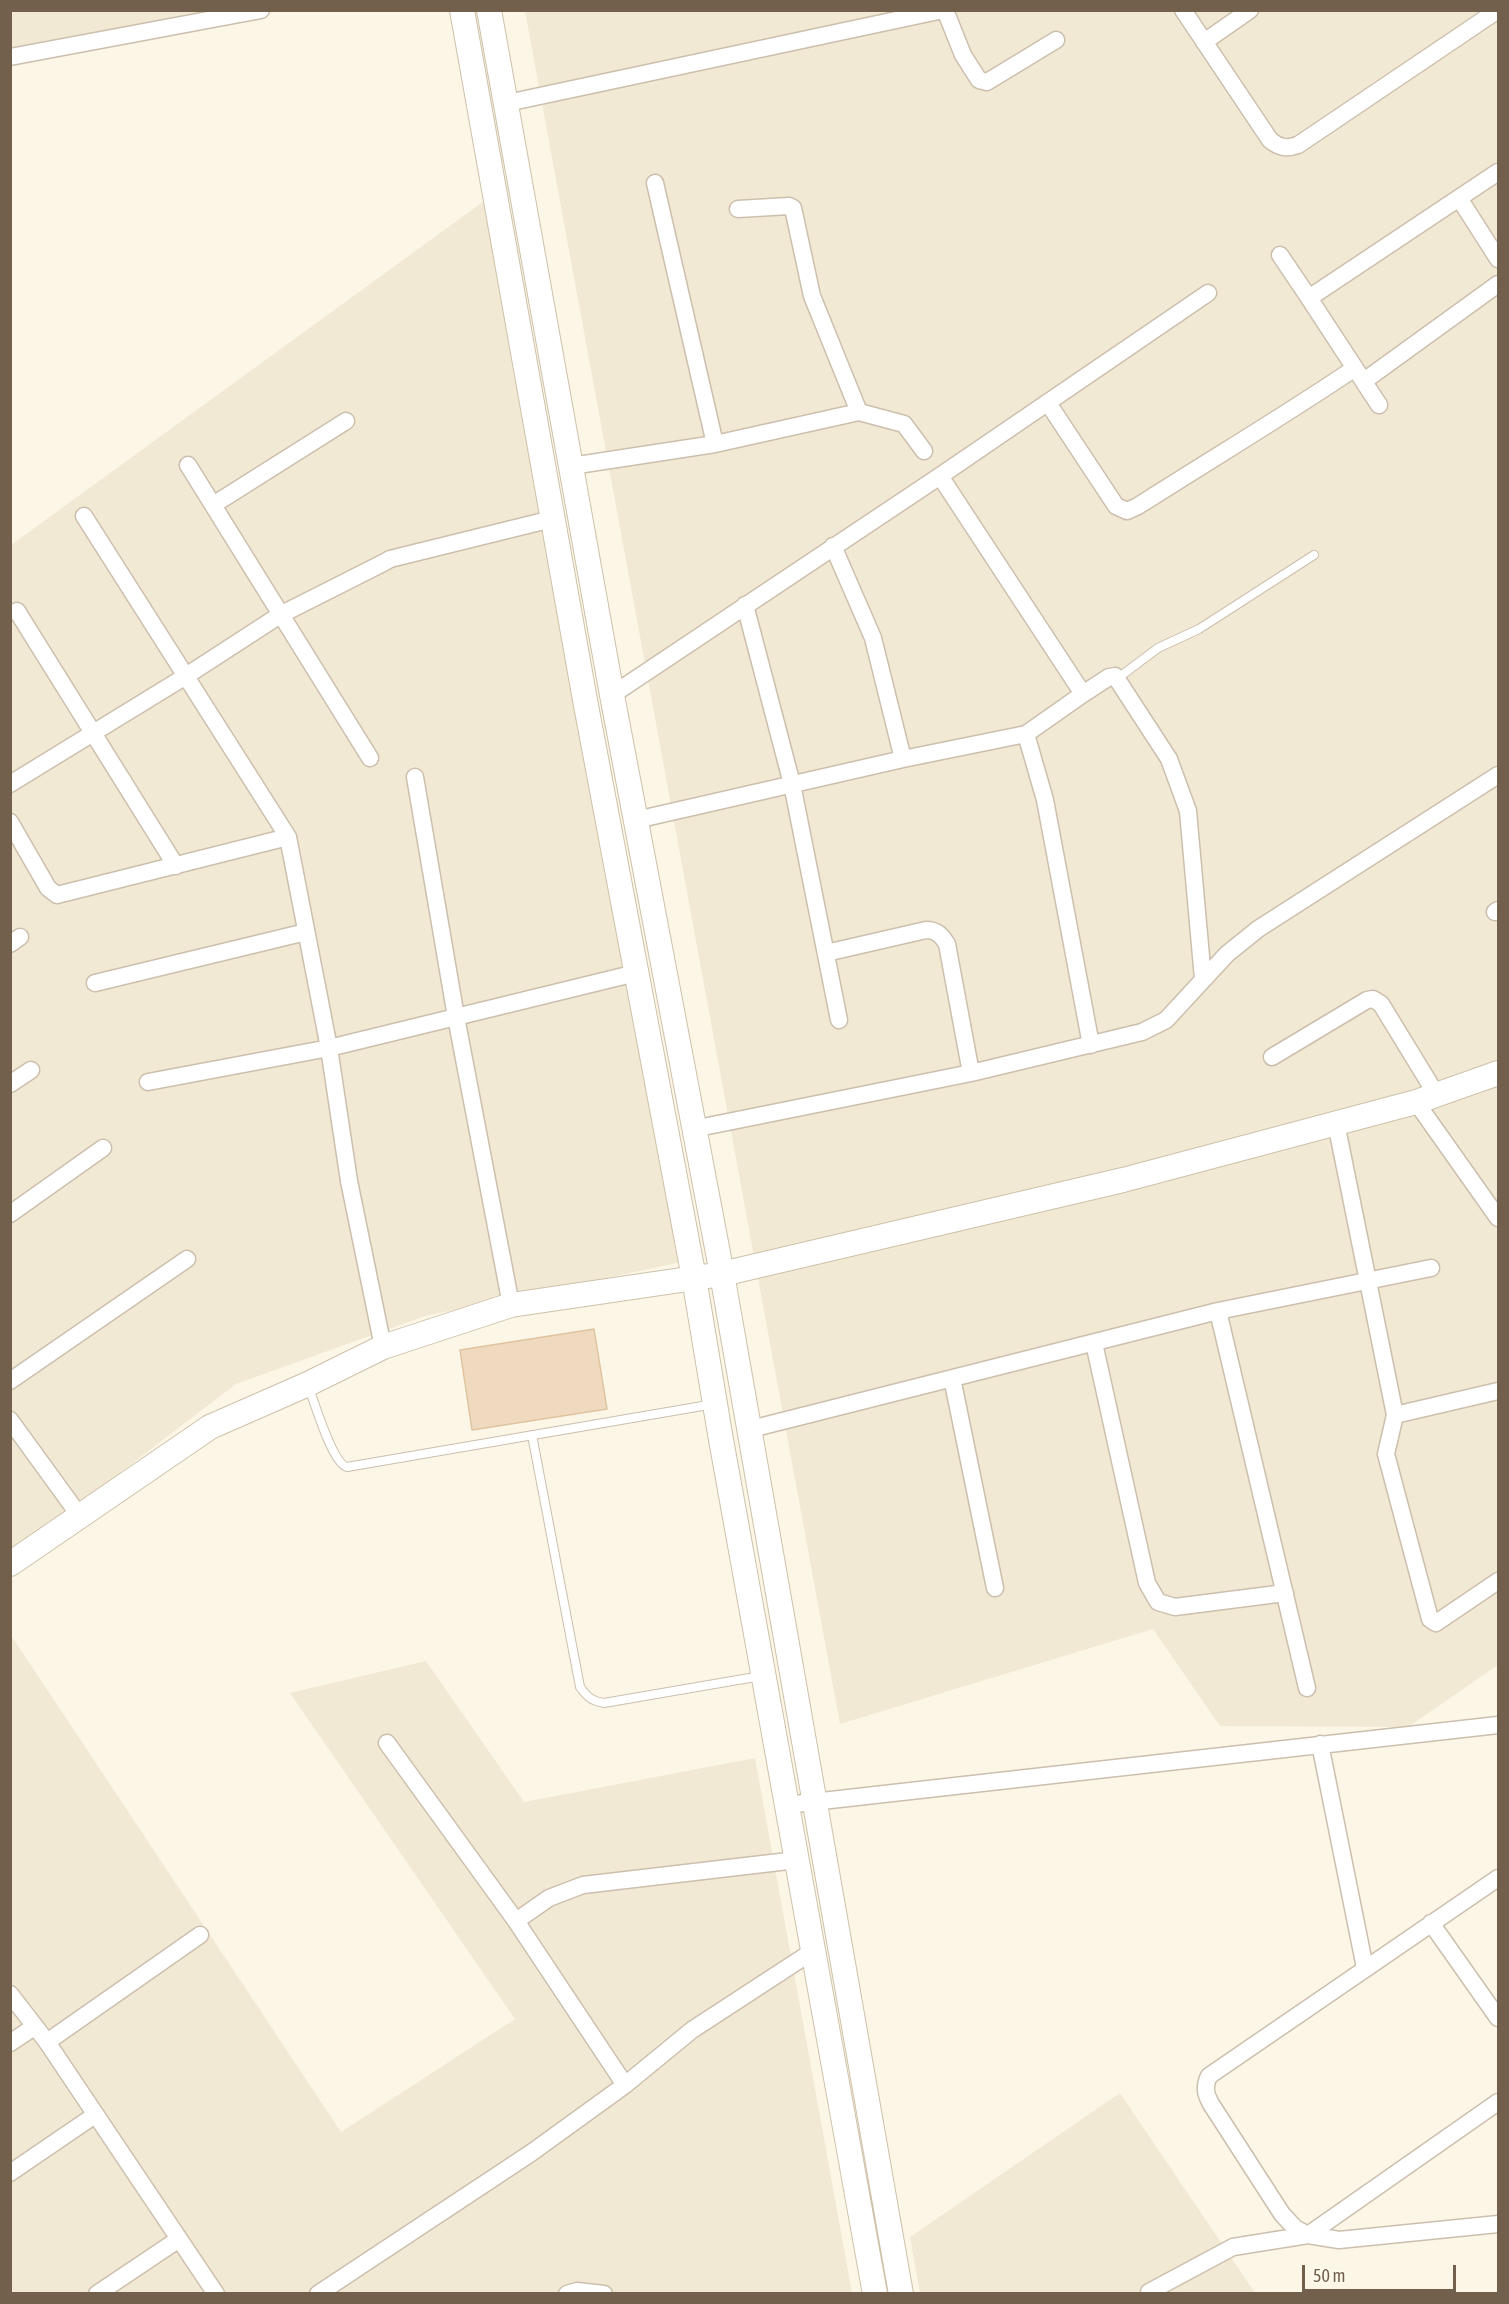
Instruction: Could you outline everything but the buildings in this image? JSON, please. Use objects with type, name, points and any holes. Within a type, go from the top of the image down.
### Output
[{"type":"main road","points":[[462,10],[552,519],[694,1278],[874,2294]]},
{"type":"main road","points":[[489,10],[612,695],[722,1274],[747,1430],[901,2294]]},
{"type":"main road","points":[[10,1564],[210,1427],[308,1384],[383,1347],[511,1305],[722,1274],[1123,1180],[1426,1098],[1498,1073]]},
{"type":"street","points":[[10,57],[261,10]]},
{"type":"street","points":[[507,103],[944,10],[963,55],[979,80],[983,82],[987,82],[1056,40]]},
{"type":"street","points":[[1183,10],[1270,140],[1277,146],[1290,147],[1308,138],[1498,10]]},
{"type":"street","points":[[1204,42],[1250,10]]},
{"type":"street","points":[[1309,298],[1498,172]]},
{"type":"street","points":[[655,183],[715,444]]},
{"type":"street","points":[[1459,198],[1498,259]]},
{"type":"street","points":[[738,209],[789,206],[793,208],[812,296],[860,412]]},
{"type":"street","points":[[1280,255],[1379,405]]},
{"type":"street","points":[[1048,403],[1116,506],[1127,511],[1138,507],[1299,406],[1360,375],[1498,284]]},
{"type":"street","points":[[612,695],[940,476],[1208,293]]},
{"type":"street","points":[[571,466],[715,444],[860,412],[904,424],[924,451]]},
{"type":"street","points":[[213,505],[346,421]]},
{"type":"street","points":[[188,465],[370,758]]},
{"type":"street","points":[[940,476],[1083,694]]},
{"type":"street","points":[[84,516],[288,837],[329,1048],[349,1181],[383,1347]]},
{"type":"street","points":[[10,784],[186,676],[280,615],[390,559],[552,519]]},
{"type":"street","points":[[834,546],[873,638],[903,759]]},
{"type":"street","points":[[745,605],[792,784],[839,1020]]},
{"type":"street","points":[[17,611],[176,866]]},
{"type":"street","points":[[636,820],[903,759],[1026,734],[1113,676],[1118,678],[1169,759],[1188,811],[1203,979]]},
{"type":"street","points":[[1026,734],[1045,800],[1091,1045]]},
{"type":"street","points":[[693,1129],[971,1073],[1091,1045],[1154,1027],[1166,1020],[1227,954],[1258,929],[1498,775]]},
{"type":"street","points":[[415,777],[456,1017],[511,1305]]},
{"type":"street","points":[[10,822],[48,888],[57,895],[288,837]]},
{"type":"street","points":[[826,953],[926,930],[936,931],[942,935],[946,944],[971,1073]]},
{"type":"street","points":[[95,983],[306,932]]},
{"type":"street","points":[[148,1082],[329,1048],[636,973]]},
{"type":"street","points":[[1272,1057],[1367,1000],[1373,999],[1381,1004],[1426,1098],[1498,1218]]},
{"type":"street","points":[[10,1084],[31,1070]]},
{"type":"street","points":[[1336,1123],[1395,1415],[1386,1454],[1430,1619],[1436,1623],[1498,1581]]},
{"type":"street","points":[[10,1214],[103,1148]]},
{"type":"street","points":[[10,1381],[187,1259]]},
{"type":"street","points":[[747,1430],[1218,1311],[1431,1268]]},
{"type":"street","points":[[1218,1311],[1307,1688]]},
{"type":"street","points":[[1094,1342],[1147,1583],[1158,1602],[1175,1607],[1285,1593]]},
{"type":"street","points":[[952,1378],[995,1588]]},
{"type":"street","points":[[1395,1415],[1498,1391]]},
{"type":"street","points":[[10,1420],[79,1515]]},
{"type":"street","points":[[786,1805],[1498,1725]]},
{"type":"street","points":[[387,1743],[516,1920],[625,2085]]},
{"type":"street","points":[[1320,1744],[1365,1968]]},
{"type":"street","points":[[516,1920],[549,1898],[583,1885],[797,1860]]},
{"type":"street","points":[[1308,2235],[1295,2228],[1282,2214],[1211,2104],[1205,2094],[1205,2085],[1209,2076],[1498,1878]]},
{"type":"street","points":[[1431,1923],[1498,2018]]},
{"type":"street","points":[[47,2042],[201,1935]]},
{"type":"street","points":[[318,2294],[531,2154],[625,2085],[692,2030],[813,1951]]},
{"type":"street","points":[[10,1994],[47,2042],[216,2294]]},
{"type":"street","points":[[10,2043],[34,2027]]},
{"type":"street","points":[[1308,2235],[1498,2102]]},
{"type":"street","points":[[10,2173],[95,2115]]},
{"type":"street","points":[[1149,2292],[1233,2247],[1308,2235],[1339,2240],[1498,2224]]},
{"type":"street","points":[[97,2294],[179,2239]]},
{"type":"street","points":[[567,2294],[577,2290],[604,2294]]},
{"type":"lane","points":[[1118,678],[1158,648],[1199,629],[1314,555]]},
{"type":"lane","points":[[308,1384],[334,1456],[342,1467],[355,1467],[715,1404]]},
{"type":"lane","points":[[532,1435],[580,1687],[586,1695],[592,1701],[604,1703],[763,1675]]},
{"type":"shaded area","points":[[11,10],[221,11],[11,55]]},
{"type":"shaded area","points":[[525,11],[1498,11],[1498,1665],[1408,1727],[1220,1726],[1153,1629],[840,1724]]},
{"type":"shaded area","points":[[498,191],[682,1262],[425,1316],[236,1384],[11,1556],[11,545]]},
{"type":"shaded area","points":[[10,1634],[341,2132],[515,2019],[290,1693],[426,1661],[524,1802],[755,1758],[852,2293],[11,2293]]},
{"type":"shaded area","points":[[1120,2093],[1255,2293],[920,2293],[910,2237]]}]
